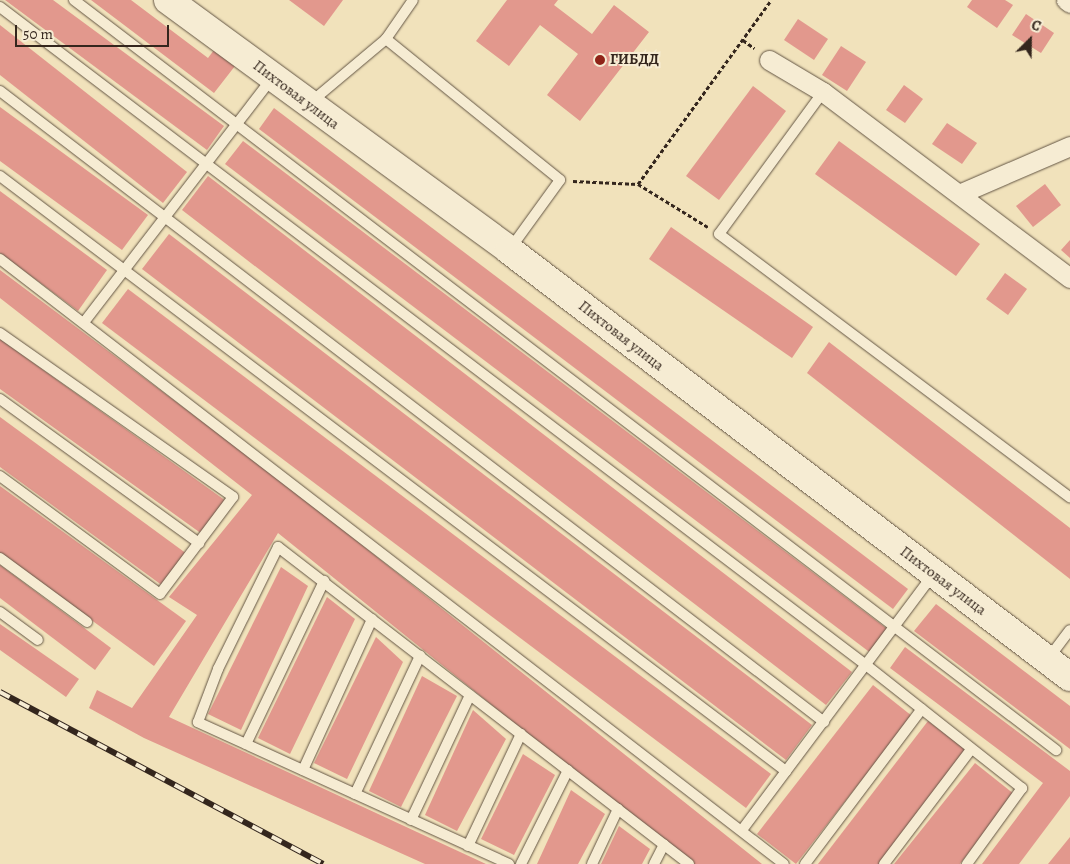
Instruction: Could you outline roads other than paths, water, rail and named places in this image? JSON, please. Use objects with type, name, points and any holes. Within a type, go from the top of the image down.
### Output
[{"type":"street","name":"Пихтовая улица","points":[[168,0],[308,105],[509,250],[1070,677]]},
{"type":"street","points":[[1066,0],[1070,3]]},
{"type":"street","points":[[770,60],[823,92],[1070,278]]},
{"type":"street","points":[[959,194],[1070,146]]},
{"type":"lane","points":[[74,0],[238,122],[896,625],[1056,750]]},
{"type":"lane","points":[[308,105],[386,39],[413,0]]},
{"type":"lane","points":[[0,7],[208,162],[866,664],[1022,788],[967,864]]},
{"type":"lane","points":[[386,39],[560,180],[509,250]]},
{"type":"lane","points":[[85,321],[272,78]]},
{"type":"lane","points":[[0,91],[167,215],[824,722]]},
{"type":"lane","points":[[823,92],[719,234],[1070,498]]},
{"type":"lane","points":[[0,176],[126,268],[786,771]]},
{"type":"lane","points":[[0,259],[85,321],[784,864]]},
{"type":"lane","points":[[0,333],[234,497],[160,594],[0,476]]},
{"type":"lane","points":[[0,399],[199,543]]},
{"type":"lane","points":[[509,864],[198,722],[218,669],[278,547],[689,864]]},
{"type":"lane","points":[[0,558],[87,622]]},
{"type":"lane","points":[[742,830],[934,574]]},
{"type":"lane","points":[[246,744],[324,582]]},
{"type":"lane","points":[[0,612],[38,640]]},
{"type":"lane","points":[[303,770],[372,619]]},
{"type":"lane","points":[[1047,660],[1070,630]]},
{"type":"lane","points":[[355,794],[420,656]]},
{"type":"lane","points":[[411,820],[470,695]]},
{"type":"lane","points":[[805,864],[922,709]]},
{"type":"lane","points":[[468,846],[521,734]]},
{"type":"lane","points":[[884,864],[969,752]]},
{"type":"lane","points":[[521,864],[568,770]]},
{"type":"lane","points":[[592,864],[618,809]]},
{"type":"lane","points":[[654,864],[664,844]]},
{"type":"railway","points":[[0,692],[323,864]]},
{"type":"place","name":"ГИБДД","points":[[600,60]]}]
